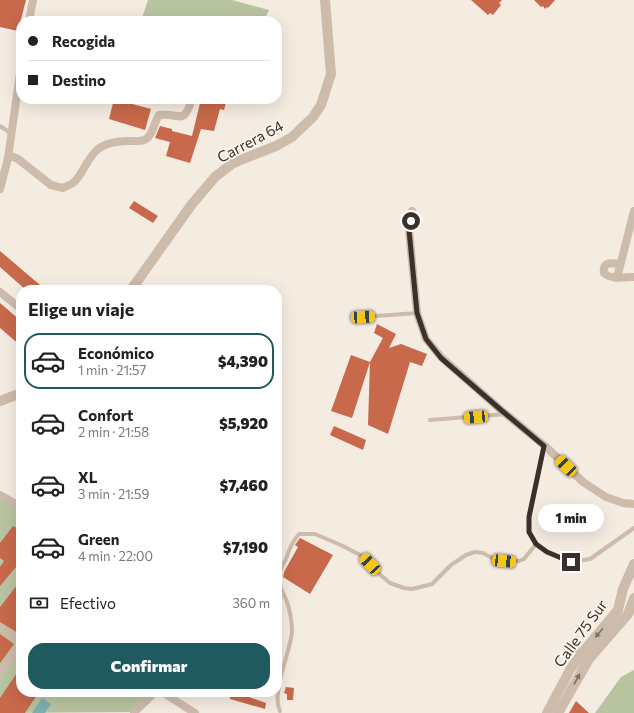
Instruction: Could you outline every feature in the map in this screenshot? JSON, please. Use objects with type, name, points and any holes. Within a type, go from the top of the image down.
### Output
[{"type":"street","points":[[30,16],[33,0]]},
{"type":"street","name":"Carrera 64","points":[[135,285],[192,204],[215,177],[234,163],[276,146],[292,137],[314,117],[321,105],[331,74],[325,0]]},
{"type":"street","points":[[0,189],[9,154],[16,104]]},
{"type":"street","points":[[9,154],[18,159],[51,185],[62,188],[74,182],[89,159],[98,150],[109,144],[122,141],[140,141],[146,139],[159,115],[165,114],[180,117],[189,111],[191,104]]},
{"type":"street","points":[[412,211],[409,230],[417,313],[426,339],[441,358],[544,446],[590,488],[614,500],[634,504]]},
{"type":"street","points":[[617,278],[634,211]]},
{"type":"street","points":[[620,264],[609,263],[604,266],[604,273],[617,278],[634,277]]},
{"type":"street","points":[[0,292],[16,305]]},
{"type":"street","points":[[0,401],[16,395]]},
{"type":"street","points":[[0,495],[16,504]]},
{"type":"street","name":"Calle 75 Sur","points":[[547,713],[570,670],[610,614],[618,610],[623,589],[633,569]]},
{"type":"street","points":[[620,601],[628,597],[634,599]]},
{"type":"street","name":"Calle 75 Sur","points":[[558,713],[589,659],[628,614],[634,599]]},
{"type":"street","points":[[0,627],[16,638]]},
{"type":"street","points":[[0,673],[16,655]]},
{"type":"street","points":[[134,713],[147,697]]},
{"type":"street","points":[[170,697],[195,713]]},
{"type":"lane","points":[[0,126],[12,135]]},
{"type":"lane","points":[[363,317],[417,313]]},
{"type":"lane","points":[[430,420],[506,414]]},
{"type":"lane","points":[[544,446],[529,517],[529,532],[536,544],[547,552],[571,562],[590,559],[634,528]]},
{"type":"lane","points":[[282,568],[292,542],[299,534],[315,534],[362,556],[390,583],[412,589],[432,584],[451,565],[466,555],[475,552],[483,553],[496,560],[519,561],[524,559],[536,544]]},
{"type":"lane","points":[[282,592],[287,601],[292,632],[282,675]]},
{"type":"lane","points":[[568,646],[582,653]]},
{"type":"lane","points":[[278,697],[278,706],[280,711]]},
{"type":"green space","points":[[148,0],[232,0],[269,10],[266,16],[143,16]]},
{"type":"green space","points":[[0,498],[16,506],[16,697],[156,697],[140,712],[0,713]]},
{"type":"green space","points":[[634,670],[634,713],[595,713],[621,677]]},
{"type":"water","points":[[42,698],[51,704],[45,713],[32,713]]},
{"type":"building","points":[[0,0],[26,0],[22,16],[16,16],[16,31],[0,27]]},
{"type":"building","points":[[471,0],[502,0],[499,3],[501,5],[493,15],[490,13],[488,15]]},
{"type":"building","points":[[534,0],[555,0],[548,8],[547,7],[545,9]]},
{"type":"building","points":[[113,104],[132,104],[151,109],[145,130],[109,119]]},
{"type":"building","points":[[200,104],[226,104],[224,110],[220,109],[214,131],[201,129],[190,163],[166,156],[170,142],[155,138],[160,126],[192,136]]},
{"type":"building","points":[[134,201],[158,216],[153,223],[129,208]]},
{"type":"building","points":[[0,251],[40,285],[20,285],[0,267]]},
{"type":"building","points":[[0,303],[16,317],[16,342],[0,328]]},
{"type":"building","points":[[377,324],[396,334],[389,348],[401,344],[427,354],[422,366],[410,362],[388,434],[368,425],[370,362],[383,338],[374,333]]},
{"type":"building","points":[[351,355],[370,362],[352,418],[331,411]]},
{"type":"building","points":[[334,426],[366,440],[363,450],[330,435]]},
{"type":"building","points":[[13,526],[16,528],[16,567],[0,586],[0,567],[4,561],[0,558],[0,543]]},
{"type":"building","points":[[300,538],[333,555],[310,594],[283,577],[284,572],[298,547],[295,545]]},
{"type":"building","points":[[16,586],[16,632],[0,622],[0,607]]},
{"type":"building","points":[[0,634],[14,644],[0,663]]},
{"type":"building","points":[[16,674],[16,697],[36,697],[25,713],[0,713],[0,698]]},
{"type":"building","points":[[286,687],[294,688],[293,700],[287,700],[287,694],[284,693]]},
{"type":"building","points":[[230,697],[249,697],[266,703],[265,709],[230,699]]},
{"type":"building","points":[[576,701],[589,713],[569,713]]},
{"type":"route","points":[[411,221],[409,230],[417,313],[426,339],[441,358],[544,446],[529,517],[529,532],[536,544],[547,552],[571,562]]}]
